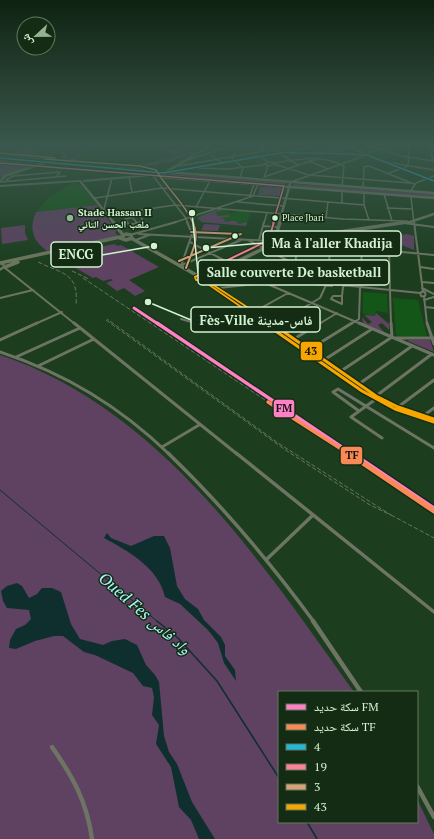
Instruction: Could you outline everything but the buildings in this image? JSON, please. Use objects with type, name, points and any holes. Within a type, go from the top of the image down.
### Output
[{"type":"main road","points":[[0,270],[2,264]]},
{"type":"street","points":[[84,184],[104,209],[122,237]]},
{"type":"street","points":[[104,209],[110,184]]},
{"type":"street","points":[[130,184],[132,192]]},
{"type":"street","points":[[160,184],[186,220],[192,234],[180,266]]},
{"type":"street","points":[[196,207],[208,184]]},
{"type":"street","points":[[253,196],[256,184]]},
{"type":"street","points":[[130,237],[135,234],[158,229],[186,220],[236,202],[249,196],[256,184]]},
{"type":"street","points":[[258,184],[434,198]]},
{"type":"street","points":[[318,184],[434,193]]},
{"type":"street","points":[[410,192],[414,184]]},
{"type":"street","points":[[203,278],[264,248],[274,240],[289,187]]},
{"type":"street","points":[[95,198],[162,188],[364,205]]},
{"type":"street","points":[[342,191],[342,203]]},
{"type":"street","points":[[364,193],[364,205],[369,220]]},
{"type":"street","points":[[384,194],[392,221]]},
{"type":"street","points":[[411,197],[426,320],[434,344]]},
{"type":"street","points":[[236,202],[284,206]]},
{"type":"street","points":[[326,218],[328,202]]},
{"type":"street","points":[[108,215],[175,205],[326,218],[410,222]]},
{"type":"street","points":[[387,208],[412,209]]},
{"type":"street","points":[[140,216],[143,215],[141,212]]},
{"type":"street","points":[[259,240],[268,213]]},
{"type":"street","points":[[299,240],[410,222],[414,219],[434,214]]},
{"type":"street","points":[[140,216],[144,222],[137,224],[129,224],[124,219],[132,217],[140,216]]},
{"type":"street","points":[[132,217],[140,227]]},
{"type":"street","points":[[386,220],[387,225]]},
{"type":"street","points":[[400,223],[434,227]]},
{"type":"street","points":[[264,226],[278,227]]},
{"type":"street","points":[[155,235],[158,229]]},
{"type":"street","points":[[135,234],[259,240],[299,240],[330,245],[434,254]]},
{"type":"street","points":[[136,240],[150,235]]},
{"type":"street","points":[[2,264],[122,237],[130,237],[197,276]]},
{"type":"street","points":[[130,237],[220,288],[395,409],[434,420]]},
{"type":"street","points":[[180,266],[243,239]]},
{"type":"street","points":[[246,239],[295,264]]},
{"type":"street","points":[[292,280],[299,240]]},
{"type":"street","points":[[190,242],[252,276],[288,293],[433,354]]},
{"type":"street","points":[[274,325],[320,298],[326,284],[330,245]]},
{"type":"street","points":[[310,350],[359,319],[362,248]]},
{"type":"street","points":[[388,250],[393,338]]},
{"type":"street","points":[[252,276],[285,259]]},
{"type":"street","points":[[308,281],[311,263]]},
{"type":"street","points":[[2,264],[199,425],[434,612]]},
{"type":"street","points":[[342,296],[333,296],[331,299],[342,304],[342,296],[344,266],[343,285]]},
{"type":"street","points":[[420,267],[434,269]]},
{"type":"street","points":[[203,278],[362,391],[398,407],[434,420]]},
{"type":"street","points":[[220,288],[292,280],[326,284]]},
{"type":"street","points":[[267,283],[291,282],[343,285],[434,295]]},
{"type":"street","points":[[422,282],[434,283]]},
{"type":"street","points":[[422,288],[434,295]]},
{"type":"street","points":[[0,298],[33,290]]},
{"type":"street","points":[[254,312],[288,293]]},
{"type":"street","points":[[424,300],[434,295]]},
{"type":"street","points":[[425,307],[434,308]]},
{"type":"street","points":[[0,340],[62,312]]},
{"type":"street","points":[[294,339],[337,313]]},
{"type":"street","points":[[181,319],[198,324],[220,322],[229,329],[236,331],[263,321]]},
{"type":"street","points":[[16,357],[80,328]]},
{"type":"street","points":[[324,360],[372,329]]},
{"type":"street","points":[[341,371],[393,338],[433,338]]},
{"type":"street","points":[[38,366],[94,339]]},
{"type":"street","points":[[359,384],[412,346]]},
{"type":"street","points":[[0,352],[38,366],[83,389],[108,404],[137,425],[162,447],[220,504],[267,559],[324,635],[360,691]]},
{"type":"street","points":[[382,438],[352,418],[352,416],[433,354]]},
{"type":"street","points":[[398,407],[434,380]]},
{"type":"street","points":[[359,411],[333,392],[338,389],[434,448]]},
{"type":"street","points":[[423,416],[434,408]]},
{"type":"street","points":[[162,447],[199,425]]},
{"type":"street","points":[[267,559],[313,515]]},
{"type":"street","points":[[52,747],[83,795],[88,812],[92,839]]},
{"type":"street","points":[[418,788],[434,817]]},
{"type":"shaded area","points":[[71,184],[78,184],[81,185],[97,205],[36,212],[49,197]]},
{"type":"shaded area","points":[[263,184],[286,184],[285,186]]},
{"type":"shaded area","points":[[296,184],[434,194],[434,198],[293,186]]},
{"type":"shaded area","points":[[260,187],[283,188],[281,196],[258,195]]},
{"type":"shaded area","points":[[97,205],[117,231],[115,232],[118,236],[83,244],[79,243],[64,245],[63,247],[47,251],[35,238],[32,228],[36,212]]},
{"type":"shaded area","points":[[216,209],[227,210],[230,214],[238,211],[251,212],[246,226],[201,222],[196,217]]},
{"type":"shaded area","points":[[218,209],[224,210],[215,212],[218,216],[229,215],[229,217],[222,218],[226,222],[236,221],[239,224],[247,222],[246,226],[201,222],[197,218]]},
{"type":"shaded area","points":[[204,224],[220,225],[217,233],[200,233]]},
{"type":"shaded area","points":[[25,225],[25,233],[28,240],[2,244],[1,228]]},
{"type":"shaded area","points":[[407,234],[414,236],[414,250],[391,241],[395,240],[394,236]]},
{"type":"shaded area","points":[[114,244],[118,246],[121,245],[159,267],[129,280],[145,291],[135,296],[124,288],[117,291],[106,283],[113,280],[103,281],[96,277],[93,278],[55,256],[74,252],[77,253]]},
{"type":"shaded area","points":[[231,266],[258,280],[255,283],[220,287],[210,281],[210,276]]},
{"type":"shaded area","points":[[363,292],[387,294],[388,313],[376,311],[375,316],[363,314]]},
{"type":"shaded area","points":[[393,298],[418,300],[427,336],[396,335]]},
{"type":"shaded area","points":[[376,313],[389,324],[389,330],[382,323],[378,325],[384,332],[363,323],[362,317],[368,324],[372,322],[364,315],[375,316]]},
{"type":"shaded area","points":[[430,340],[434,352],[408,341]]},
{"type":"shaded area","points":[[0,355],[57,379],[109,412],[157,450],[202,494],[243,542],[282,592],[353,691],[278,691],[278,823],[418,823],[418,801],[434,834],[434,839],[0,839]]},
{"type":"water","points":[[107,533],[111,538],[131,546],[154,536],[164,536],[170,548],[177,586],[185,599],[198,609],[204,620],[221,637],[225,645],[225,656],[235,670],[236,681],[224,663],[218,643],[208,630],[180,604],[165,597],[162,587],[149,569],[132,555],[104,538]]},
{"type":"water","points":[[17,583],[22,586],[29,598],[37,594],[42,588],[52,588],[61,592],[71,624],[80,639],[103,645],[112,641],[125,639],[137,645],[146,665],[159,682],[164,736],[169,752],[177,764],[192,802],[215,839],[199,839],[191,820],[179,807],[171,767],[156,744],[159,725],[152,715],[154,697],[152,688],[143,686],[133,673],[95,655],[84,652],[63,636],[54,636],[35,641],[16,649],[9,648],[10,640],[16,629],[25,625],[31,619],[29,610],[7,608],[3,601],[1,591],[7,586]]},
{"type":"waterway","name":"Oued Fes واد فاس","points":[[0,490],[158,622]]},
{"type":"waterway","name":"Oued Fes واد فاس","points":[[157,621],[178,638],[217,681],[278,776]]},
{"type":"waterway","name":"Oued Fes واد فاس","points":[[308,823],[317,839]]},
{"type":"railway","points":[[38,262],[61,272],[72,280],[75,286],[76,305]]},
{"type":"railway","points":[[72,271],[89,279]]},
{"type":"railway","points":[[83,278],[268,402]]},
{"type":"railway","points":[[107,319],[278,443],[391,515]]},
{"type":"railway","points":[[106,320],[284,449],[370,505],[391,515]]},
{"type":"railway","points":[[391,515],[434,538]]},
{"type":"rail line","name":"FM","points":[[134,308],[434,509]]},
{"type":"rail line","name":"TF","points":[[268,402],[309,427],[434,511]]},
{"type":"transit line","name":"3","points":[[165,184],[189,214],[197,233],[195,244],[186,268]]},
{"type":"transit line","name":"19","points":[[203,272],[271,239],[270,235],[284,186],[261,184]]},
{"type":"transit line","name":"3","points":[[191,232],[238,234]]},
{"type":"transit line","name":"3","points":[[179,261],[241,234]]},
{"type":"transit line","name":"43","points":[[434,419],[398,407],[376,396],[274,325],[204,279],[204,276],[199,275],[195,277],[196,280],[202,280],[217,290],[362,391],[395,409],[434,422]]},
{"type":"place","name":"Salle couverte De basketball","points":[[192,213]]},
{"type":"place","name":"Stade Hassan II ملعب الحسن التاني","points":[[70,218]]},
{"type":"place","name":"Place Jbari","points":[[275,218]]},
{"type":"place","name":"ENCG","points":[[154,246]]},
{"type":"place","name":"Ma à l'aller Khadija","points":[[206,248]]},
{"type":"place","name":"Fès-Ville فاس-مدينة","points":[[148,302]]}]
